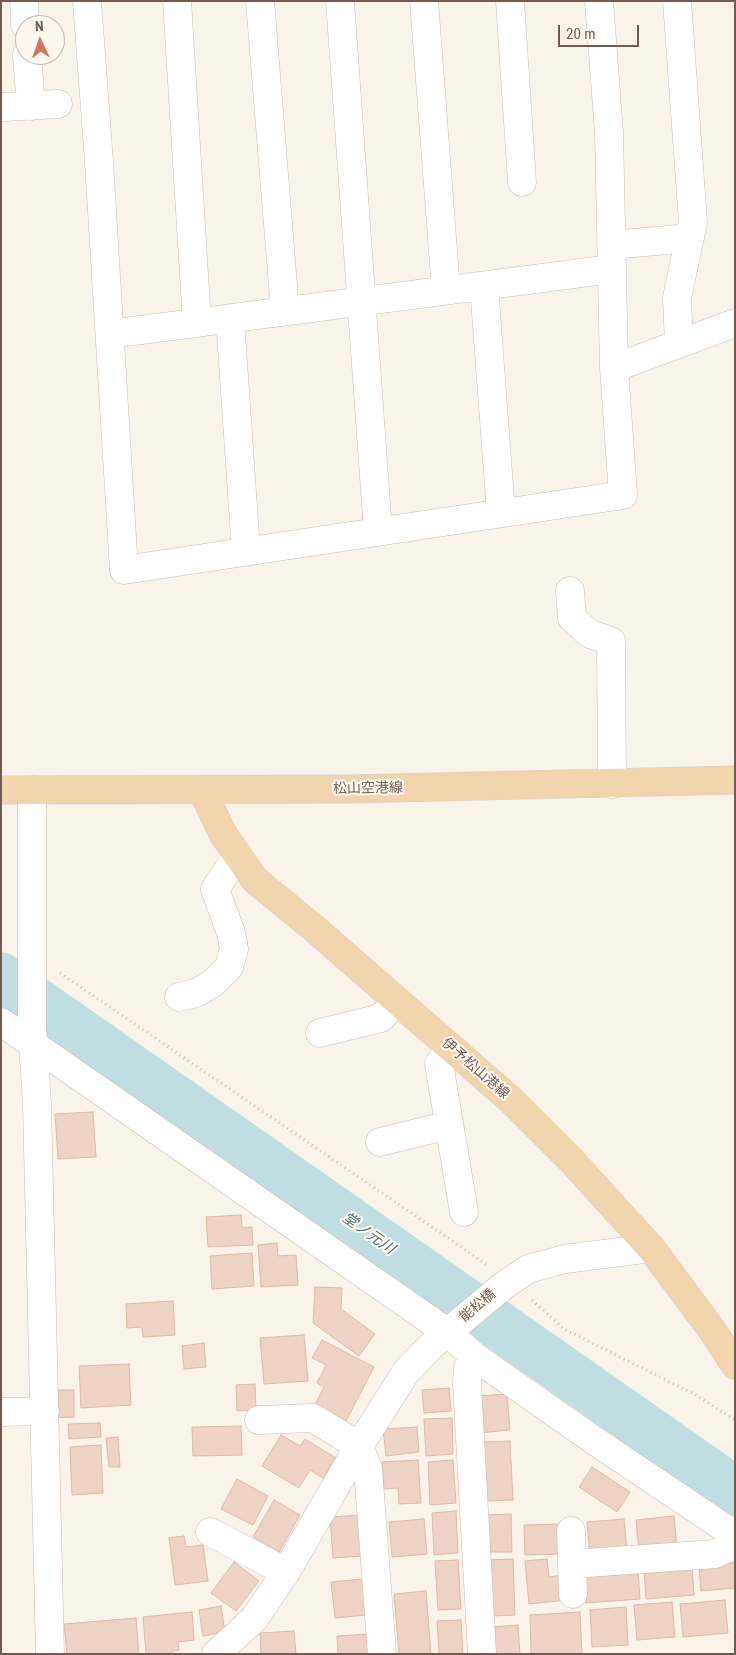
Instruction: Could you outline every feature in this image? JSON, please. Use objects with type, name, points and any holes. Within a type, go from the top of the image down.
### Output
[{"type":"main road","name":"松山空港線","points":[[1,790],[351,790],[735,780]]},
{"type":"main road","name":"伊予松山港線","points":[[202,790],[223,834],[255,880],[316,930],[512,1101],[570,1159],[651,1248],[712,1330],[735,1365]]},
{"type":"street","points":[[24,1],[25,15]]},
{"type":"street","points":[[87,1],[124,570],[623,495],[614,368],[609,132],[599,1]]},
{"type":"street","points":[[177,1],[197,323]]},
{"type":"street","points":[[260,1],[285,312]]},
{"type":"street","points":[[340,1],[378,532]]},
{"type":"street","points":[[424,1],[446,290]]},
{"type":"street","points":[[510,1],[522,182]]},
{"type":"street","points":[[677,1],[693,222],[677,298],[679,344]]},
{"type":"street","points":[[25,65],[18,107],[58,104]]},
{"type":"street","points":[[110,334],[484,286],[690,238]]},
{"type":"street","points":[[484,286],[501,514]]},
{"type":"street","points":[[230,319],[246,551]]},
{"type":"street","points":[[614,368],[735,323]]},
{"type":"street","points":[[570,591],[572,618],[590,634],[611,641],[612,784]]},
{"type":"street","points":[[32,790],[32,1035],[37,1104],[50,1654]]},
{"type":"street","points":[[179,997],[196,993],[214,983],[229,967],[234,950],[231,933],[214,889],[238,855]]},
{"type":"street","points":[[320,1033],[381,1018],[397,1001]]},
{"type":"street","points":[[1,1022],[32,1035],[450,1329],[475,1357],[735,1537],[728,1548],[715,1554],[572,1564]]},
{"type":"street","points":[[450,1048],[439,1064],[464,1212]]},
{"type":"street","points":[[380,1142],[449,1125]]},
{"type":"street","name":"能松橋","points":[[216,1654],[254,1619],[286,1572],[358,1446],[406,1372],[450,1329],[507,1283],[528,1269],[543,1264],[616,1251],[651,1248]]},
{"type":"street","points":[[475,1357],[468,1368],[467,1384],[482,1654]]},
{"type":"street","points":[[1,1412],[45,1411]]},
{"type":"street","points":[[259,1420],[313,1418],[358,1446],[368,1469],[382,1654]]},
{"type":"street","points":[[571,1531],[573,1594]]},
{"type":"street","points":[[210,1532],[286,1572]]},
{"type":"path","points":[[31,957],[507,1283],[564,1329],[694,1394],[735,1420]]},
{"type":"building","points":[[93,1112],[96,1157],[58,1159],[55,1114]]},
{"type":"building","points":[[241,1215],[242,1228],[252,1227],[253,1245],[208,1247],[206,1217]]},
{"type":"building","points":[[277,1243],[278,1256],[296,1255],[298,1285],[261,1287],[258,1245]]},
{"type":"building","points":[[252,1253],[254,1286],[212,1289],[210,1256]]},
{"type":"building","points":[[315,1287],[342,1288],[341,1309],[375,1334],[359,1356],[313,1323]]},
{"type":"building","points":[[173,1301],[175,1335],[143,1337],[142,1327],[127,1328],[126,1304]]},
{"type":"building","points":[[304,1335],[308,1381],[264,1384],[260,1338]]},
{"type":"building","points":[[322,1340],[374,1367],[346,1421],[315,1405],[324,1387],[317,1383],[326,1365],[312,1358]]},
{"type":"building","points":[[204,1343],[206,1367],[184,1369],[182,1346]]},
{"type":"building","points":[[129,1364],[131,1405],[81,1408],[79,1366]]},
{"type":"building","points":[[255,1384],[256,1410],[237,1411],[236,1385]]},
{"type":"building","points":[[449,1388],[451,1411],[424,1413],[422,1390]]},
{"type":"building","points":[[53,1390],[74,1390],[74,1417],[53,1418]]},
{"type":"building","points":[[507,1394],[510,1430],[479,1433],[476,1396]]},
{"type":"building","points":[[452,1418],[453,1454],[426,1456],[424,1419]]},
{"type":"building","points":[[100,1423],[101,1437],[69,1439],[68,1424]]},
{"type":"building","points":[[241,1426],[242,1455],[193,1456],[192,1427]]},
{"type":"building","points":[[417,1427],[419,1452],[386,1456],[383,1429]]},
{"type":"building","points":[[281,1435],[300,1446],[305,1439],[336,1458],[323,1478],[310,1470],[299,1488],[262,1466]]},
{"type":"building","points":[[118,1437],[120,1467],[109,1467],[106,1438]]},
{"type":"building","points":[[510,1441],[513,1500],[484,1501],[482,1442]]},
{"type":"building","points":[[101,1445],[103,1493],[72,1495],[70,1447]]},
{"type":"building","points":[[418,1460],[421,1503],[399,1504],[398,1488],[384,1489],[382,1462]]},
{"type":"building","points":[[453,1460],[456,1503],[430,1505],[428,1462]]},
{"type":"building","points":[[592,1467],[630,1492],[617,1512],[579,1487]]},
{"type":"building","points":[[237,1479],[268,1496],[253,1525],[221,1509]]},
{"type":"building","points":[[274,1500],[300,1515],[279,1552],[253,1537]]},
{"type":"building","points":[[456,1511],[458,1553],[434,1555],[432,1513]]},
{"type":"building","points":[[511,1514],[512,1552],[486,1552],[484,1515]]},
{"type":"building","points":[[361,1515],[364,1556],[333,1558],[330,1517]]},
{"type":"building","points":[[674,1516],[677,1547],[639,1551],[636,1520]]},
{"type":"building","points":[[424,1519],[427,1554],[392,1557],[389,1522]]},
{"type":"building","points":[[624,1519],[627,1552],[590,1555],[587,1522]]},
{"type":"building","points":[[560,1524],[561,1554],[525,1555],[524,1525]]},
{"type":"building","points":[[184,1536],[186,1547],[203,1545],[208,1581],[175,1585],[169,1538]]},
{"type":"building","points":[[513,1559],[515,1615],[490,1616],[488,1560]]},
{"type":"building","points":[[547,1559],[549,1577],[563,1575],[566,1600],[529,1604],[525,1561]]},
{"type":"building","points":[[458,1560],[461,1609],[438,1610],[435,1561]]},
{"type":"building","points":[[234,1562],[259,1581],[236,1611],[211,1593]]},
{"type":"building","points":[[735,1563],[735,1588],[701,1591],[699,1566]]},
{"type":"building","points":[[692,1565],[694,1595],[646,1599],[644,1570]]},
{"type":"building","points":[[638,1570],[640,1599],[586,1603],[584,1574]]},
{"type":"building","points":[[362,1579],[366,1615],[335,1618],[331,1582]]},
{"type":"building","points":[[426,1591],[431,1654],[399,1654],[394,1594]]},
{"type":"building","points":[[725,1600],[728,1633],[683,1637],[680,1604]]},
{"type":"building","points":[[672,1602],[675,1637],[637,1640],[634,1605]]},
{"type":"building","points":[[221,1606],[225,1632],[203,1636],[199,1610]]},
{"type":"building","points":[[626,1607],[628,1645],[592,1647],[590,1610]]},
{"type":"building","points":[[192,1612],[194,1640],[178,1642],[179,1650],[172,1651],[172,1654],[146,1654],[143,1617]]},
{"type":"building","points":[[580,1612],[582,1654],[531,1654],[530,1615]]},
{"type":"building","points":[[136,1618],[139,1654],[67,1654],[64,1624]]},
{"type":"building","points":[[461,1620],[463,1654],[439,1654],[437,1621]]},
{"type":"building","points":[[518,1625],[520,1654],[492,1654],[490,1627]]},
{"type":"building","points":[[294,1631],[296,1654],[261,1654],[260,1633]]},
{"type":"building","points":[[369,1634],[370,1654],[338,1654],[337,1636]]},
{"type":"waterway","name":"堂ノ元川","points":[[1,977],[735,1491]]}]
